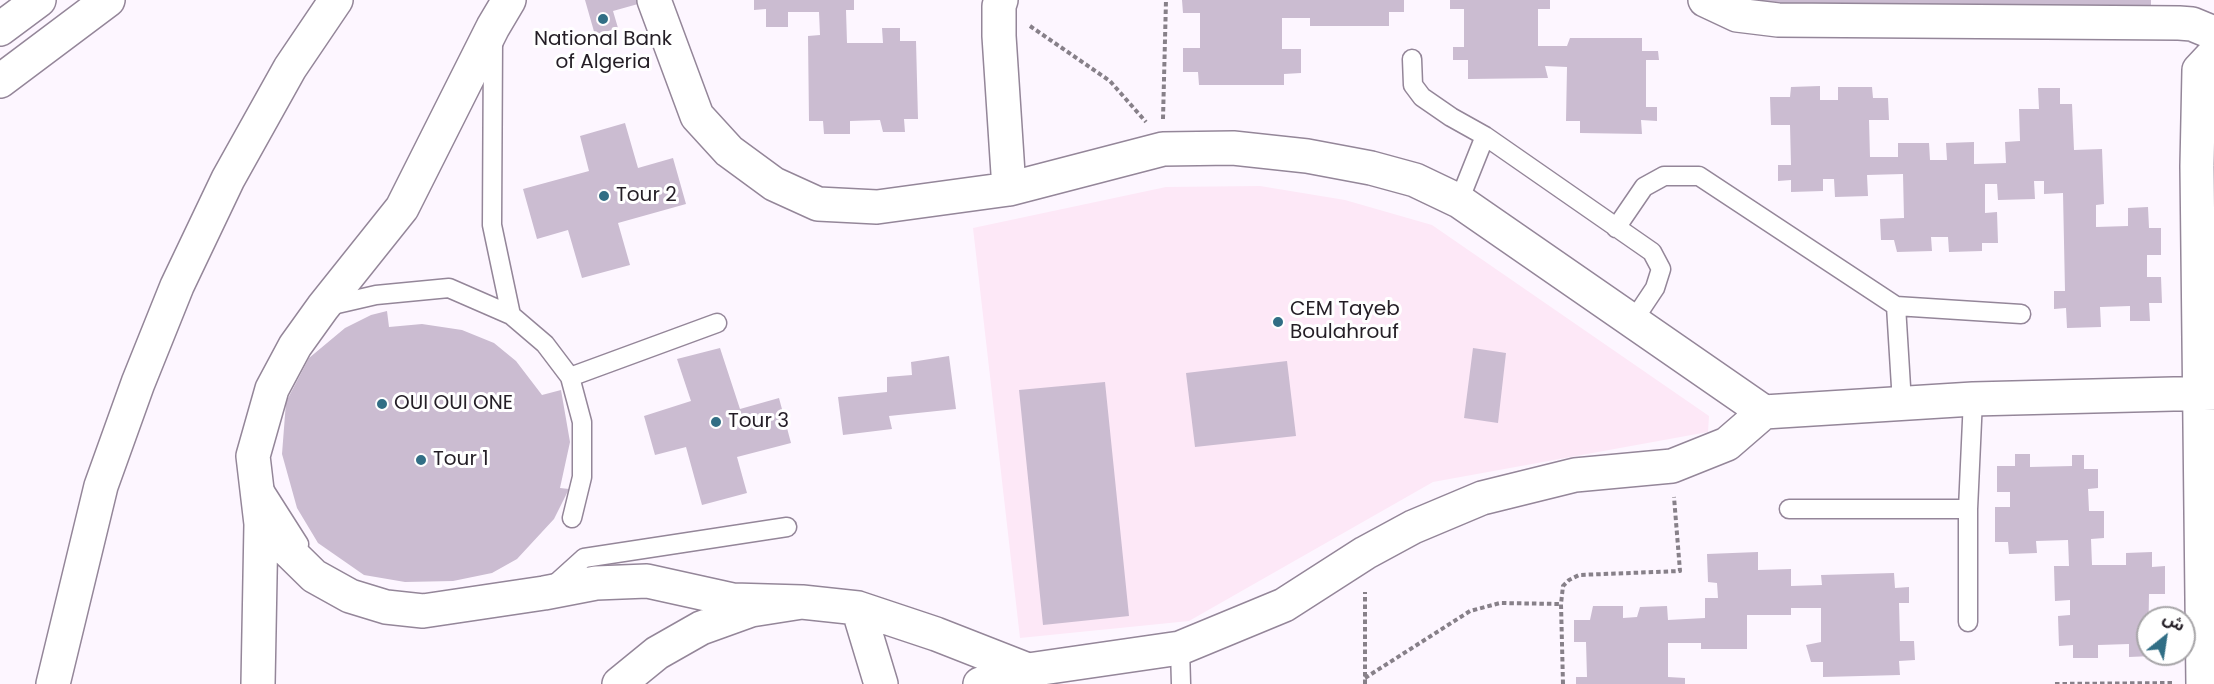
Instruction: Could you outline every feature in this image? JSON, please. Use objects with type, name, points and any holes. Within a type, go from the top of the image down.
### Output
[{"type":"main road","points":[[0,29],[39,0]]},
{"type":"main road","points":[[0,81],[108,0]]},
{"type":"main road","points":[[53,684],[101,486],[138,383],[177,286],[233,169],[290,68],[336,0]]},
{"type":"main road","points":[[654,0],[697,116],[729,151],[774,184],[818,204],[877,207],[1009,189],[1162,149],[1233,148],[1307,156],[1371,168],[1415,180],[1459,201],[1764,412]]},
{"type":"main road","points":[[1705,0],[1737,15],[1778,20],[2179,11],[2192,24],[2214,33]]},
{"type":"main road","points":[[1000,3],[999,36],[1009,189]]},
{"type":"main road","points":[[258,684],[261,524],[253,456],[272,389],[295,346],[402,208],[501,14]]},
{"type":"main road","points":[[2203,684],[2207,393],[2198,166],[2199,70],[2214,54]]},
{"type":"main road","points":[[980,684],[1028,670],[1180,648],[1284,606],[1365,553],[1413,526],[1482,498],[1575,475],[1672,466],[1727,444],[1764,412],[1973,399],[2207,393]]},
{"type":"main road","points":[[261,524],[314,576],[350,596],[386,607],[423,611],[596,583],[647,581],[733,600],[802,602],[858,608],[936,634],[1028,670]]},
{"type":"main road","points":[[619,684],[657,653],[701,628],[751,610],[802,602]]},
{"type":"main road","points":[[858,608],[881,684]]},
{"type":"lane","points":[[501,14],[492,225],[511,315]]},
{"type":"lane","points":[[1412,59],[1413,85],[1422,98],[1485,136],[1652,252],[1661,269],[1655,288],[1633,321]]},
{"type":"lane","points":[[1459,201],[1485,136]]},
{"type":"lane","points":[[1616,228],[1644,187],[1664,176],[1699,176],[1896,306],[2020,314]]},
{"type":"lane","points":[[323,308],[376,295],[449,288],[511,315],[545,344],[570,377],[582,422],[582,477],[572,518]]},
{"type":"lane","points":[[1896,306],[1902,403]]},
{"type":"lane","points":[[570,377],[717,323]]},
{"type":"lane","points":[[1968,622],[1968,509],[1973,399]]},
{"type":"lane","points":[[255,474],[301,548],[351,583],[393,598],[430,602],[508,592],[544,593],[568,575],[584,558],[787,527]]},
{"type":"lane","points":[[1789,509],[1968,509]]},
{"type":"lane","points":[[1180,648],[1181,684]]},
{"type":"path","points":[[1162,149],[1166,0]]},
{"type":"path","points":[[1000,3],[1110,81],[1143,117],[1162,149]]},
{"type":"path","points":[[1563,684],[1561,604],[1563,586],[1569,580],[1579,575],[1680,571],[1672,466]]},
{"type":"path","points":[[1365,553],[1365,684]]},
{"type":"path","points":[[1365,678],[1470,611],[1500,603],[1561,604]]},
{"type":"path","points":[[2055,684],[2203,684]]},
{"type":"shaded area","name":"CEM Tayeb Boulahrouf","points":[[1260,186],[1345,200],[1432,225],[1709,416],[1708,432],[1433,482],[1189,621],[1020,638],[973,228],[1166,187]]},
{"type":"building","name":"National Bank of Algeria","points":[[585,0],[637,0],[638,4],[613,11],[618,28],[595,35]]},
{"type":"building","points":[[754,0],[854,0],[854,10],[846,10],[847,43],[883,43],[882,28],[900,28],[900,41],[916,41],[918,119],[904,119],[905,132],[883,132],[880,120],[850,121],[850,134],[824,134],[823,121],[809,121],[808,36],[820,35],[819,12],[788,12],[788,27],[766,27],[766,9],[754,10]]},
{"type":"building","points":[[1182,0],[1404,0],[1404,12],[1389,12],[1389,26],[1310,26],[1310,18],[1282,18],[1282,49],[1301,49],[1301,73],[1284,74],[1284,85],[1199,85],[1198,72],[1183,72],[1183,48],[1200,48],[1200,13],[1183,13]]},
{"type":"building","points":[[1450,0],[1550,0],[1550,9],[1538,9],[1538,46],[1567,46],[1570,38],[1642,38],[1642,51],[1658,51],[1659,60],[1646,60],[1646,107],[1657,107],[1657,121],[1641,120],[1642,134],[1580,133],[1580,121],[1566,121],[1567,67],[1545,66],[1548,78],[1468,79],[1468,60],[1453,60],[1453,47],[1464,47],[1464,9],[1450,9]]},
{"type":"building","points":[[1763,0],[2151,0],[2151,7],[1763,3]]},
{"type":"building","points":[[1820,86],[1820,100],[1838,100],[1838,87],[1872,87],[1873,98],[1888,98],[1889,120],[1869,120],[1870,157],[1898,157],[1898,143],[1929,143],[1930,160],[1947,160],[1946,143],[1974,142],[1974,164],[2006,163],[2005,142],[2020,141],[2019,109],[2039,109],[2038,88],[2060,88],[2060,104],[2072,104],[2074,150],[2102,149],[2104,204],[2096,205],[2096,227],[2128,226],[2128,208],[2148,207],[2149,228],[2161,228],[2161,255],[2147,255],[2147,277],[2161,277],[2162,303],[2149,303],[2150,321],[2130,321],[2130,306],[2100,307],[2101,327],[2067,328],[2066,308],[2054,309],[2054,291],[2065,291],[2063,193],[2044,194],[2044,181],[2034,181],[2035,199],[1998,200],[1997,184],[1985,184],[1985,213],[1997,212],[1998,243],[1982,243],[1982,251],[1949,252],[1948,237],[1931,237],[1932,251],[1897,252],[1894,240],[1881,240],[1880,219],[1904,218],[1903,174],[1867,175],[1868,196],[1835,197],[1834,179],[1823,179],[1823,191],[1791,192],[1791,180],[1778,181],[1778,165],[1791,165],[1790,125],[1771,125],[1770,97],[1790,97],[1791,87]]},
{"type":"building","name":"Tour 2","points":[[625,123],[638,168],[673,158],[686,204],[618,223],[630,265],[582,278],[568,230],[537,239],[523,189],[589,171],[580,136]]},
{"type":"building","points":[[387,311],[389,327],[422,324],[462,330],[494,343],[516,361],[542,395],[561,390],[570,442],[560,488],[569,489],[554,519],[517,559],[492,573],[453,581],[405,582],[364,575],[318,543],[297,508],[282,454],[286,402],[309,358],[345,328],[371,315]]},
{"type":"building","name":"Tour 3","points":[[720,348],[740,409],[779,398],[791,443],[737,457],[747,493],[702,505],[686,447],[655,455],[644,416],[691,401],[677,359]]},
{"type":"building","points":[[1473,348],[1506,353],[1498,423],[1464,418]]},
{"type":"building","points":[[949,356],[956,409],[889,416],[892,429],[843,435],[838,397],[887,392],[887,377],[912,375],[911,362]]},
{"type":"building","points":[[1287,361],[1296,436],[1195,447],[1186,373]]},
{"type":"building","points":[[1105,382],[1129,616],[1043,625],[1019,390]]},
{"type":"building","points":[[2015,454],[2030,454],[2030,467],[2072,466],[2072,455],[2084,455],[2084,469],[2098,469],[2098,488],[2088,489],[2089,511],[2104,511],[2104,538],[2091,539],[2092,565],[2126,565],[2126,553],[2152,552],[2152,567],[2165,566],[2165,594],[2149,594],[2149,606],[2136,606],[2136,657],[2129,657],[2129,644],[2098,645],[2098,658],[2073,658],[2073,645],[2059,646],[2058,616],[2070,615],[2070,600],[2055,601],[2054,566],[2069,566],[2068,540],[2036,541],[2037,553],[2009,554],[2008,542],[1995,542],[1995,507],[2010,507],[2010,492],[1997,492],[1997,466],[2015,466]]},
{"type":"building","points":[[1758,552],[1758,570],[1791,569],[1791,586],[1822,585],[1821,575],[1894,573],[1895,588],[1909,587],[1909,603],[1899,603],[1900,641],[1914,641],[1915,660],[1899,661],[1900,675],[1823,677],[1823,662],[1811,662],[1806,645],[1821,642],[1821,608],[1791,608],[1791,615],[1747,615],[1747,649],[1701,649],[1701,643],[1668,643],[1668,677],[1685,678],[1685,684],[1576,684],[1576,677],[1587,677],[1586,642],[1574,642],[1574,620],[1590,620],[1593,606],[1623,606],[1623,618],[1637,617],[1640,607],[1667,606],[1668,620],[1705,618],[1705,598],[1718,598],[1717,583],[1708,582],[1707,554]]},
{"type":"place","name":"National Bank of Algeria","points":[[603,19]]},
{"type":"place","name":"Tour 2","points":[[604,196]]},
{"type":"place","name":"CEM Tayeb Boulahrouf","points":[[1278,322]]},
{"type":"place","name":"OUI OUI ONE","points":[[382,404]]},
{"type":"place","name":"Tour 3","points":[[716,422]]},
{"type":"place","name":"Tour 1","points":[[421,460]]}]
